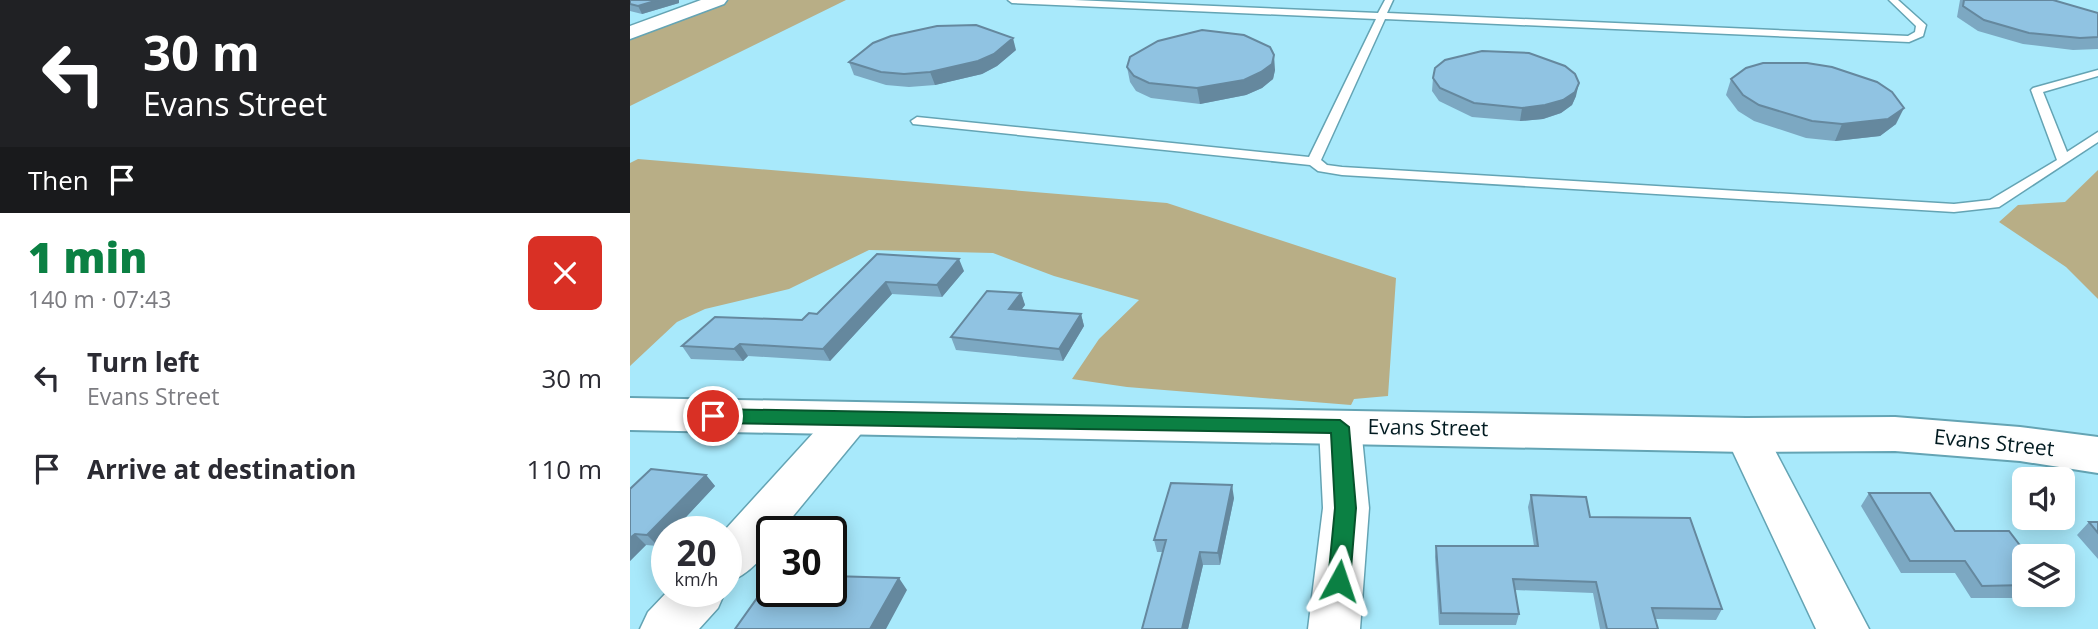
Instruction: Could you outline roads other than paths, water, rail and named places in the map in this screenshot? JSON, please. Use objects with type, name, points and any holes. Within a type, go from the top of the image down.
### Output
[{"type":"street","points":[[635,28],[718,0]]},
{"type":"street","name":"Evans Street","points":[[630,414],[1746,435],[1895,434],[2020,444],[2098,455]]},
{"type":"street","points":[[742,544],[850,419]]},
{"type":"street","points":[[1334,629],[1346,508],[1340,427]]},
{"type":"street","points":[[1746,435],[1843,629]]},
{"type":"street","points":[[666,629],[686,607]]},
{"type":"lane","points":[[1012,0],[1703,32],[1909,39],[1920,34],[1921,24],[1893,0]]},
{"type":"lane","points":[[1314,161],[1389,0]]},
{"type":"lane","points":[[2064,161],[2037,90],[2098,73]]},
{"type":"lane","points":[[917,121],[1314,161],[1323,168],[1342,171],[1954,208],[1994,204],[2064,161],[2098,136]]}]
